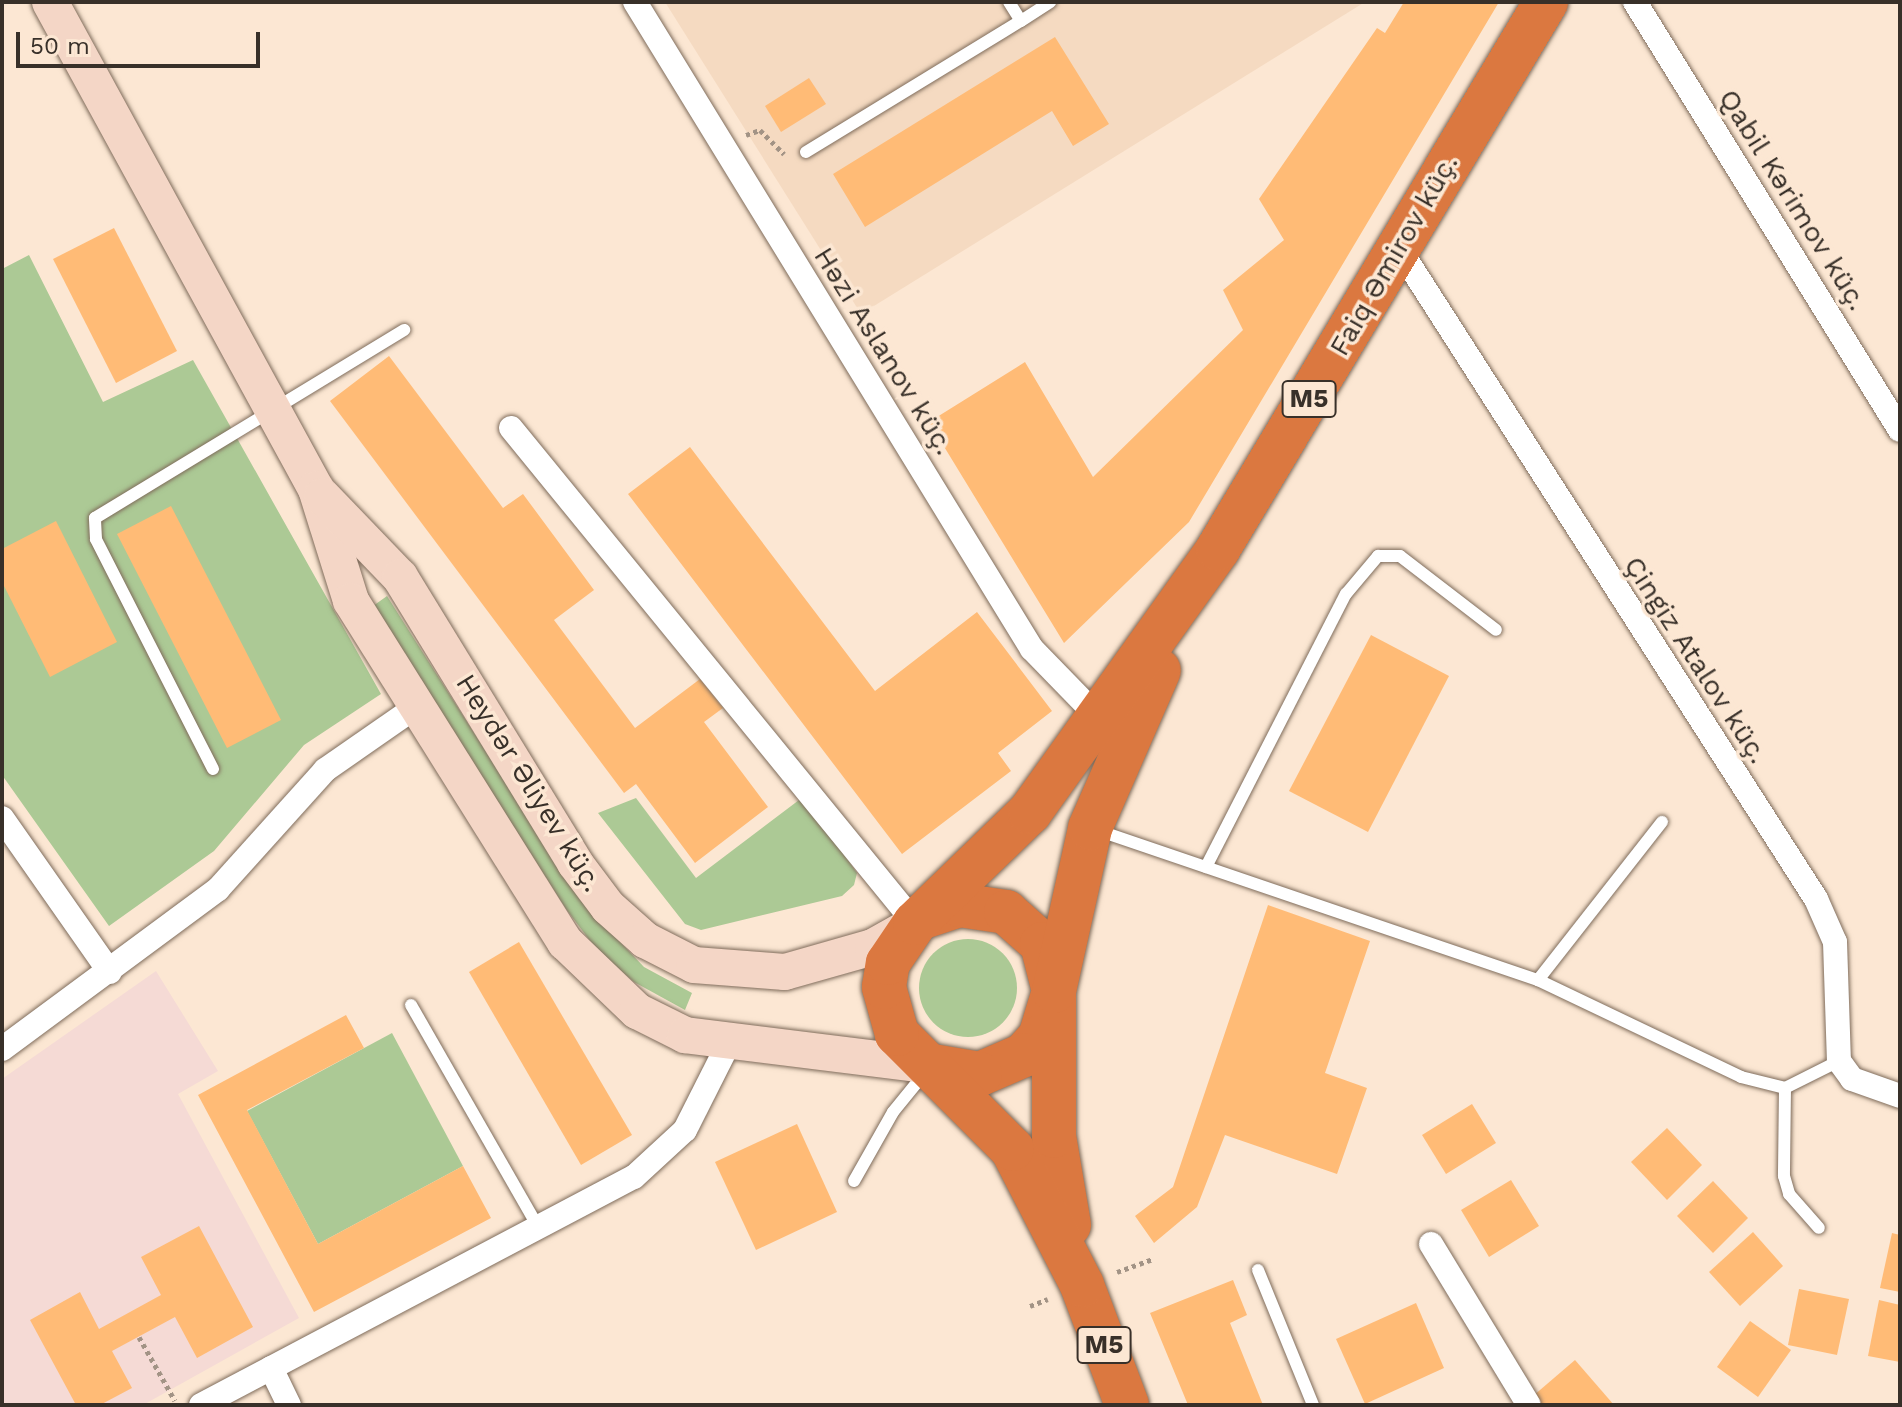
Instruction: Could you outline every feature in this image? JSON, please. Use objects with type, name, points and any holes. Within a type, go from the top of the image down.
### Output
[{"type":"highway","name":"Faiq Əmirov küç.","points":[[1218,549],[1546,2]]},
{"type":"highway","points":[[1082,1285],[1012,1149],[933,1066],[897,1034],[886,999],[888,963],[915,923],[1030,812],[1218,549]]},
{"type":"highway","points":[[933,1066],[980,1074],[1024,1055],[1040,1037],[1054,991],[1090,828],[1218,549]]},
{"type":"highway","points":[[915,923],[959,905],[1006,912],[1042,944],[1054,991],[1054,1136],[1082,1285]]},
{"type":"highway","name":"M5","points":[[1082,1285],[1127,1405]]},
{"type":"main road","points":[[50,2],[270,410],[316,489],[351,601],[565,942],[599,981],[685,1035],[728,1045],[933,1066]]},
{"type":"main road","name":"Heydər Əliyev küç.","points":[[316,489],[400,577],[575,863],[608,907],[645,940],[694,965],[785,972],[873,947],[915,923]]},
{"type":"street","name":"Həzi Aslanov küç.","points":[[635,2],[1032,649],[1099,718]]},
{"type":"street","name":"Qabil Kərimov küç.","points":[[1635,2],[1900,430]]},
{"type":"street","name":"Çingiz Atalov küç.","points":[[1400,250],[1816,899],[1835,942],[1839,1061]]},
{"type":"street","points":[[511,428],[915,923]]},
{"type":"street","points":[[2,1049],[110,972],[248,862],[352,746],[417,706]]},
{"type":"street","points":[[2,818],[110,972]]},
{"type":"street","points":[[201,1405],[540,1230],[669,1150],[728,1045]]},
{"type":"street","points":[[1839,1061],[1852,1079],[1900,1096]]},
{"type":"street","points":[[1431,1244],[1529,1405]]},
{"type":"street","points":[[271,1368],[289,1405]]},
{"type":"lane","points":[[1009,2],[1021,21]]},
{"type":"lane","points":[[806,152],[1050,2]]},
{"type":"lane","points":[[213,769],[96,539],[95,518],[404,330]]},
{"type":"lane","points":[[1206,867],[1346,594],[1378,556],[1400,556],[1496,630]]},
{"type":"lane","points":[[1538,980],[1662,822]]},
{"type":"lane","points":[[1090,828],[1538,980],[1741,1077],[1785,1088],[1839,1061]]},
{"type":"lane","points":[[411,1005],[540,1230]]},
{"type":"lane","points":[[854,1181],[893,1112],[933,1066]]},
{"type":"lane","points":[[1785,1088],[1784,1176],[1789,1194],[1819,1228]]},
{"type":"lane","points":[[1258,1270],[1313,1405]]},
{"type":"path","points":[[725,149],[760,130],[788,157],[806,152]]},
{"type":"path","points":[[139,1337],[178,1405]]},
{"type":"shaded area","points":[[665,2],[1365,2],[861,314]]},
{"type":"shaded area","points":[[156,971],[218,1071],[178,1094],[299,1318],[143,1405],[2,1405],[2,1079]]},
{"type":"green space","points":[[29,255],[103,402],[193,360],[381,694],[304,745],[214,851],[109,926],[2,775],[2,269]]},
{"type":"green space","points":[[387,596],[580,900],[644,967],[692,993],[685,1010],[634,982],[597,950],[566,909],[373,606]]},
{"type":"green space","points":[[803,797],[857,873],[854,885],[842,896],[701,930],[685,924],[598,813],[636,798],[696,878]]},
{"type":"green space","points":[[968,939],[987,943],[1003,953],[1013,969],[1017,988],[1013,1007],[1003,1023],[987,1033],[968,1037],[949,1033],[933,1023],[923,1007],[919,988],[923,969],[933,953],[949,943]]},
{"type":"green space","points":[[392,1033],[463,1166],[318,1244],[247,1111]]},
{"type":"building","points":[[1404,2],[1499,2],[1189,522],[1064,643],[929,422],[1025,362],[1093,477],[1243,330],[1223,290],[1284,240],[1259,199],[1377,28],[1385,33]]},
{"type":"building","points":[[1055,37],[1109,124],[1073,146],[1052,111],[865,227],[833,174]]},
{"type":"building","points":[[809,78],[826,104],[781,132],[765,106]]},
{"type":"building","points":[[114,228],[177,351],[116,383],[53,259]]},
{"type":"building","points":[[389,356],[503,508],[523,494],[594,590],[554,620],[635,728],[700,679],[723,708],[704,722],[768,807],[695,863],[636,784],[624,793],[330,401]]},
{"type":"building","points":[[690,447],[875,691],[977,612],[1052,711],[998,753],[1011,771],[902,854],[628,494]]},
{"type":"building","points":[[171,506],[281,720],[227,748],[117,534]]},
{"type":"building","points":[[56,521],[117,642],[50,677],[2,582],[2,549]]},
{"type":"building","points":[[1371,635],[1449,676],[1368,832],[1289,791]]},
{"type":"building","points":[[1268,905],[1370,941],[1325,1073],[1367,1088],[1337,1174],[1225,1135],[1197,1207],[1154,1243],[1135,1216],[1173,1187]]},
{"type":"building","points":[[519,942],[632,1135],[581,1165],[469,972]]},
{"type":"building","points":[[346,1015],[364,1048],[247,1110],[318,1244],[463,1166],[491,1218],[314,1312],[198,1095]]},
{"type":"building","points":[[1472,1104],[1496,1143],[1446,1174],[1422,1135]]},
{"type":"building","points":[[797,1124],[837,1212],[756,1250],[715,1162]]},
{"type":"building","points":[[1667,1128],[1702,1165],[1667,1200],[1631,1162]]},
{"type":"building","points":[[1511,1180],[1539,1226],[1489,1257],[1461,1210]]},
{"type":"building","points":[[1713,1181],[1748,1218],[1713,1253],[1677,1216]]},
{"type":"building","points":[[199,1226],[253,1327],[197,1358],[175,1317],[112,1351],[132,1388],[100,1405],[76,1405],[30,1320],[80,1292],[99,1329],[161,1295],[141,1257]]},
{"type":"building","points":[[1753,1232],[1783,1266],[1740,1306],[1709,1272]]},
{"type":"building","points":[[1892,1233],[1900,1235],[1900,1292],[1880,1288]]},
{"type":"building","points":[[1233,1280],[1247,1315],[1230,1323],[1263,1405],[1188,1405],[1150,1313]]},
{"type":"building","points":[[1799,1289],[1849,1299],[1837,1355],[1788,1345]]},
{"type":"building","points":[[1879,1300],[1900,1305],[1900,1362],[1868,1356]]},
{"type":"building","points":[[1416,1303],[1444,1368],[1365,1404],[1336,1339]]},
{"type":"building","points":[[1750,1321],[1791,1350],[1758,1397],[1717,1367]]},
{"type":"building","points":[[1575,1360],[1614,1405],[1541,1405],[1533,1396]]}]
